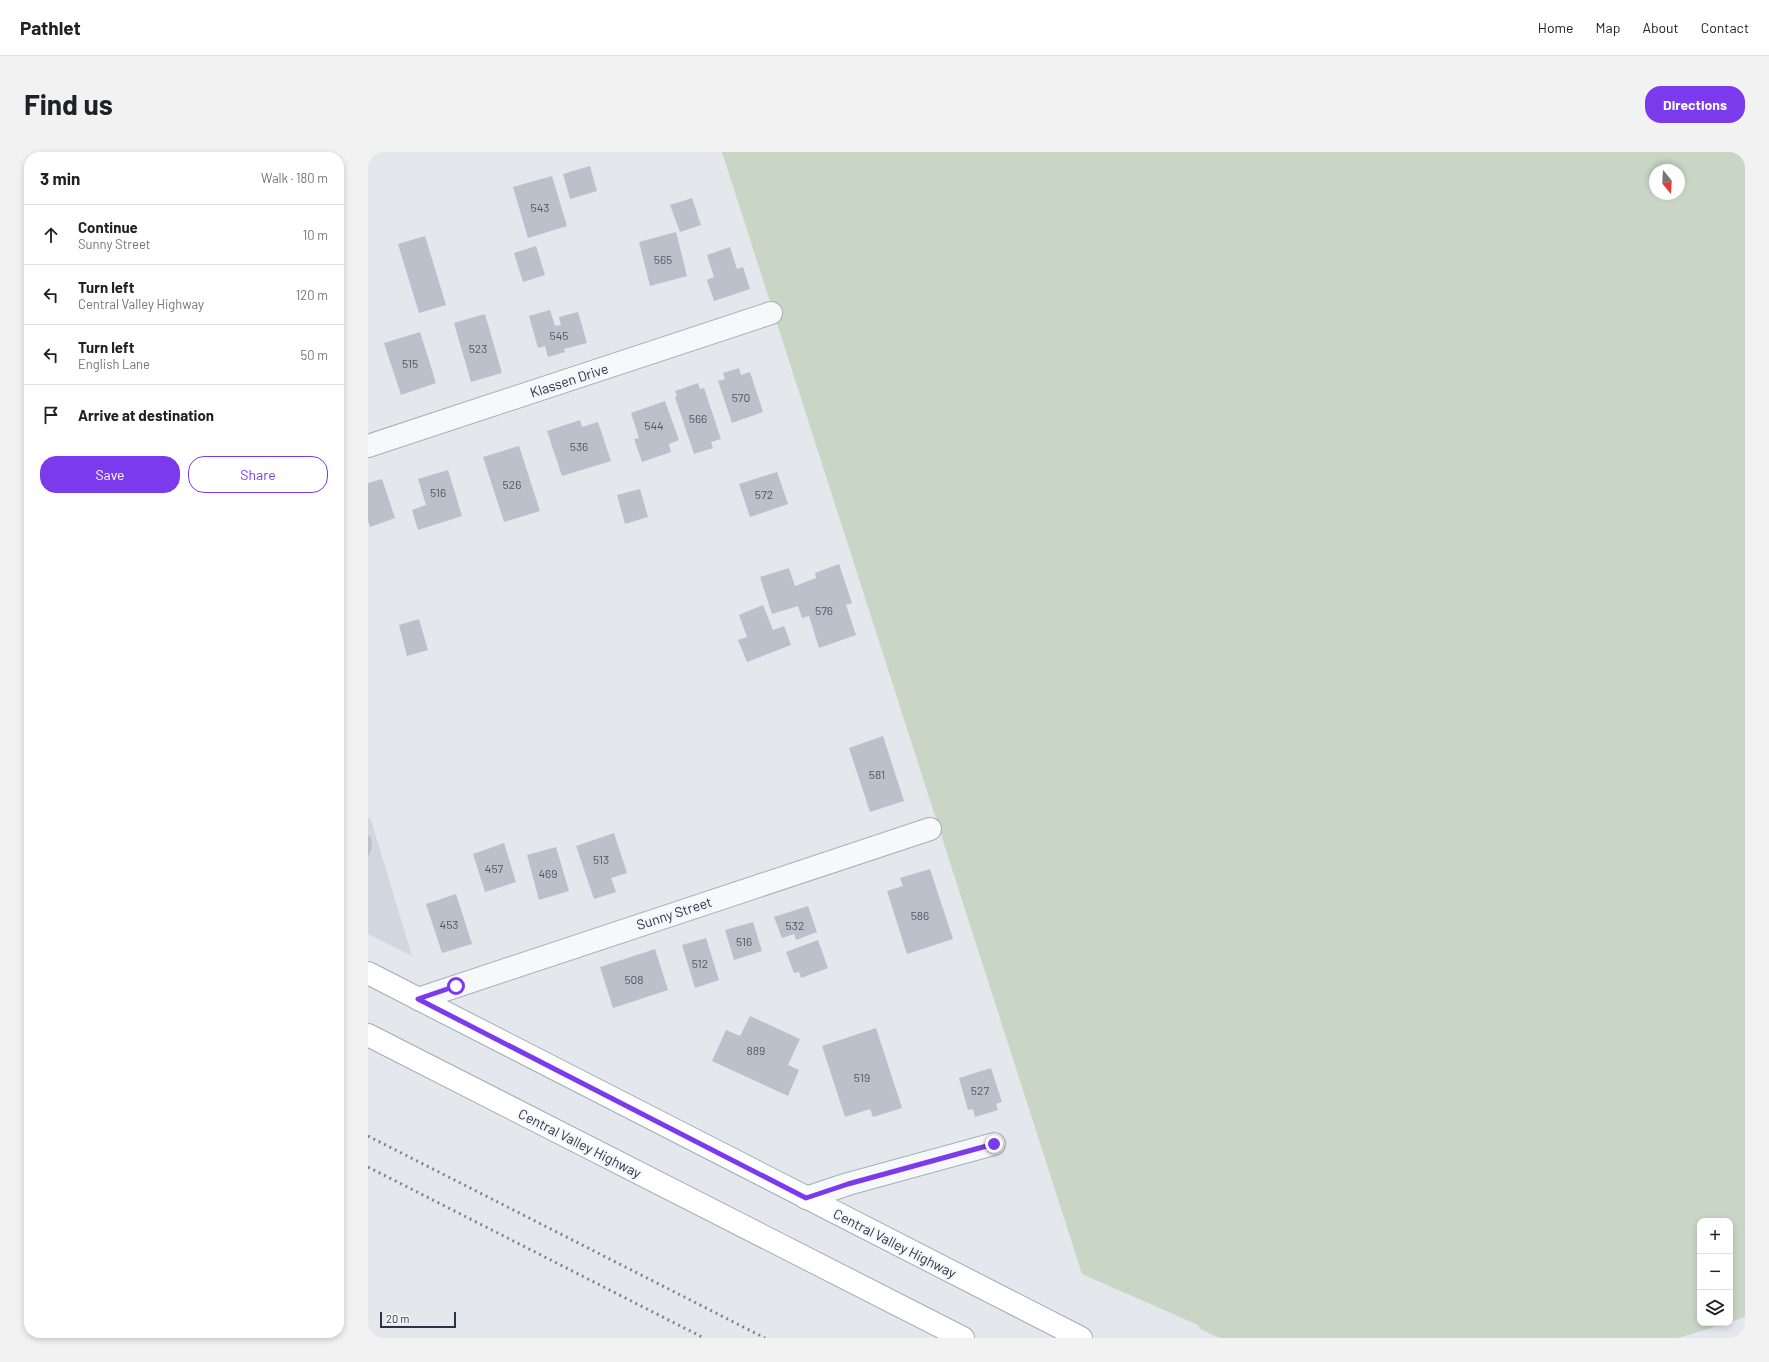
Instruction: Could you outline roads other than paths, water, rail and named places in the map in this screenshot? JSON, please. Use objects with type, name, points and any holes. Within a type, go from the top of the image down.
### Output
[{"type":"main road","name":"Central Valley Highway","points":[[368,973],[1081,1338]]},
{"type":"main road","name":"Central Valley Highway","points":[[368,1035],[963,1338]]},
{"type":"street","name":"Klassen Drive","points":[[368,446],[771,314]]},
{"type":"street","name":"Sunny Street","points":[[418,999],[930,828]]},
{"type":"street","points":[[806,1198],[848,1184],[994,1144]]},
{"type":"railway","points":[[368,1136],[765,1338]]},
{"type":"railway","points":[[368,1167],[704,1338]]}]
